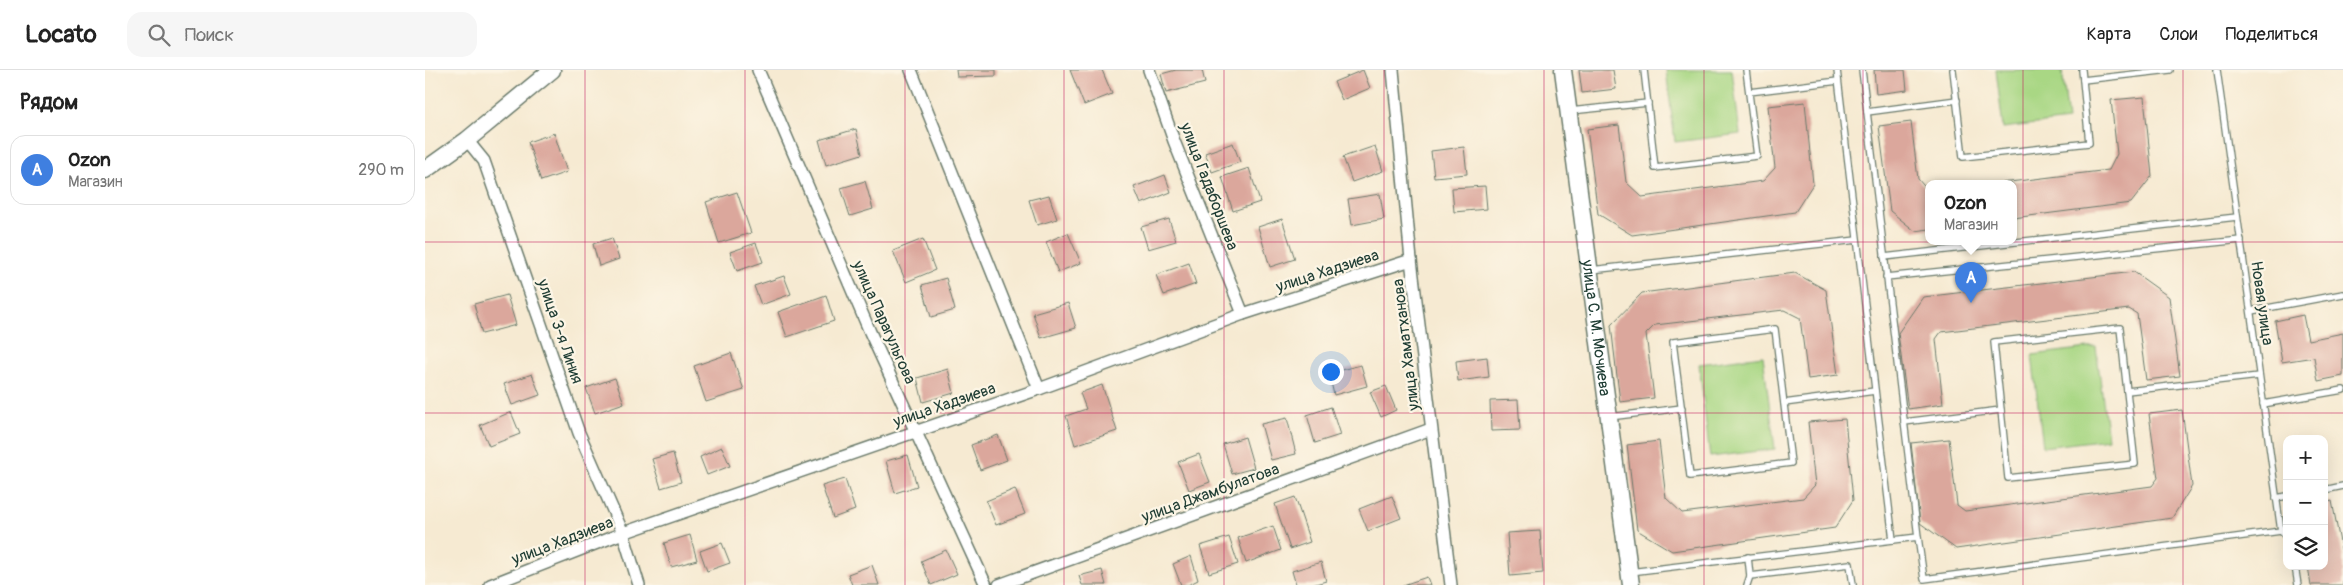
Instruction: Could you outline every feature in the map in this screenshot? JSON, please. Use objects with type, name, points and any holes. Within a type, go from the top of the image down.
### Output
[{"type":"street","points":[[425,170],[467,140],[552,70]]},
{"type":"street","name":"улица Парагульгова","points":[[758,70],[870,332],[985,585]]},
{"type":"street","points":[[911,70],[1039,389]]},
{"type":"street","name":"улица Гадаборшева","points":[[1149,70],[1174,141],[1243,314]]},
{"type":"street","name":"улица Хаматханова","points":[[1393,70],[1411,260],[1451,585]]},
{"type":"street","name":"улица С. М. Мочиева","points":[[1563,70],[1630,578]]},
{"type":"street","name":"улица 3-я Линия","points":[[467,140],[484,161],[579,432],[623,533],[639,585]]},
{"type":"street","name":"улица Хадзиева","points":[[489,585],[623,533],[1039,389],[1243,314],[1411,260]]},
{"type":"street","name":"улица Джамбулатова","points":[[999,585],[1431,429]]},
{"type":"lane","points":[[1644,70],[1655,168],[1757,156],[1747,70]]},
{"type":"lane","points":[[1837,70],[1893,540]]},
{"type":"lane","points":[[1862,70],[1924,582],[2281,531],[2283,533]]},
{"type":"lane","points":[[1953,70],[1963,157],[2089,143],[2082,70]]},
{"type":"lane","points":[[2083,80],[2170,70]]},
{"type":"lane","name":"Новая улица","points":[[2217,70],[2281,531]]},
{"type":"lane","points":[[1749,92],[1838,81]]},
{"type":"lane","points":[[1867,112],[1957,100]]},
{"type":"lane","points":[[1568,112],[1648,103]]},
{"type":"lane","points":[[2017,242],[2237,217]]},
{"type":"lane","points":[[1589,270],[1857,240]]},
{"type":"lane","points":[[1886,277],[2241,240]]},
{"type":"lane","points":[[1884,257],[1990,245]]},
{"type":"lane","points":[[2251,311],[2343,294]]},
{"type":"lane","points":[[2120,328],[2127,391],[2135,464],[2008,478],[1994,342],[2120,328]]},
{"type":"lane","points":[[1775,329],[1784,404],[1791,463],[1689,476],[1673,342],[1775,329]]},
{"type":"lane","points":[[2127,391],[2259,376]]},
{"type":"lane","points":[[2263,404],[2343,390]]},
{"type":"lane","points":[[1784,404],[1875,391]]},
{"type":"lane","points":[[1609,417],[1681,408]]},
{"type":"lane","points":[[1904,422],[2001,410]]},
{"type":"lane","points":[[2328,489],[2343,486]]},
{"type":"lane","points":[[2276,498],[2283,497]]},
{"type":"lane","points":[[1630,578],[1748,558],[1919,537]]},
{"type":"lane","points":[[1747,585],[1750,576],[1748,558]]},
{"type":"lane","points":[[1750,576],[1850,564],[1853,585]]},
{"type":"lane","points":[[2296,570],[2298,585]]},
{"type":"green space","points":[[1666,70],[1732,70],[1740,134],[1675,142]]},
{"type":"green space","points":[[1996,70],[2062,70],[2068,120],[2003,128]]},
{"type":"green space","points":[[2096,347],[2108,439],[2043,447],[2032,355]]},
{"type":"green space","points":[[1763,356],[1775,449],[1710,457],[1699,364]]},
{"type":"building","points":[[956,70],[996,70],[996,76],[957,77]]},
{"type":"building","points":[[1070,70],[1102,70],[1112,94],[1084,105]]},
{"type":"building","points":[[1176,70],[1202,70],[1205,83],[1166,93],[1161,74]]},
{"type":"building","points":[[1363,70],[1370,88],[1342,100],[1334,82]]},
{"type":"building","points":[[1579,70],[1613,70],[1616,89],[1582,93]]},
{"type":"building","points":[[1874,70],[1905,70],[1907,90],[1876,94]]},
{"type":"building","points":[[2144,97],[2152,176],[2131,203],[2017,217],[2017,181],[2109,170],[2117,154],[2111,100]]},
{"type":"building","points":[[1805,102],[1813,184],[1795,212],[1632,235],[1598,214],[1587,129],[1619,125],[1626,182],[1642,197],[1763,181],[1775,168],[1768,106]]},
{"type":"building","points":[[1911,122],[1918,179],[1925,187],[1925,230],[1915,231],[1890,211],[1879,126]]},
{"type":"building","points":[[856,129],[862,154],[826,165],[819,140]]},
{"type":"building","points":[[554,133],[567,172],[541,181],[528,142]]},
{"type":"building","points":[[1233,143],[1240,162],[1212,172],[1205,153]]},
{"type":"building","points":[[1375,146],[1383,171],[1352,182],[1343,157]]},
{"type":"building","points":[[1464,147],[1467,174],[1434,177],[1431,151]]},
{"type":"building","points":[[1249,168],[1260,202],[1233,211],[1222,177]]},
{"type":"building","points":[[1165,175],[1171,192],[1141,204],[1134,187]]},
{"type":"building","points":[[865,181],[873,209],[850,216],[841,188]]},
{"type":"building","points":[[1485,186],[1487,209],[1454,212],[1452,188]]},
{"type":"building","points":[[737,192],[751,233],[719,243],[706,202]]},
{"type":"building","points":[[1380,194],[1384,219],[1352,225],[1348,199]]},
{"type":"building","points":[[1049,195],[1057,219],[1037,225],[1029,200]]},
{"type":"building","points":[[1169,219],[1176,241],[1148,249],[1141,227]]},
{"type":"building","points":[[1282,219],[1295,259],[1270,267],[1258,227]]},
{"type":"building","points":[[1068,233],[1081,263],[1058,272],[1046,242]]},
{"type":"building","points":[[612,238],[619,259],[599,266],[593,244]]},
{"type":"building","points":[[923,239],[935,270],[906,282],[893,251]]},
{"type":"building","points":[[756,243],[763,262],[737,271],[730,252]]},
{"type":"building","points":[[1189,263],[1196,284],[1164,295],[1156,275]]},
{"type":"building","points":[[2134,272],[2169,297],[2180,376],[2146,380],[2137,314],[2129,309],[1941,332],[1936,339],[1943,404],[1908,409],[1898,333],[1923,297]]},
{"type":"building","points":[[1795,273],[1826,290],[1838,375],[1808,379],[1800,318],[1784,310],[1655,325],[1646,334],[1654,398],[1620,402],[1611,325],[1642,293]]},
{"type":"building","points":[[784,276],[791,294],[761,305],[754,286]]},
{"type":"building","points":[[946,278],[955,310],[931,317],[922,285]]},
{"type":"building","points":[[507,295],[516,325],[482,334],[474,304]]},
{"type":"building","points":[[826,295],[834,321],[787,337],[778,312]]},
{"type":"building","points":[[1068,303],[1076,328],[1041,338],[1033,313]]},
{"type":"building","points":[[2303,315],[2308,340],[2343,333],[2343,376],[2318,381],[2314,357],[2282,362],[2275,321]]},
{"type":"building","points":[[731,353],[744,390],[706,402],[694,366]]},
{"type":"building","points":[[1487,357],[1489,377],[1458,381],[1456,361]]},
{"type":"building","points":[[1361,365],[1367,386],[1334,395],[1329,373]]},
{"type":"building","points":[[948,369],[954,393],[923,402],[917,378]]},
{"type":"building","points":[[532,374],[540,395],[512,405],[504,384]]},
{"type":"building","points":[[615,378],[624,403],[595,413],[586,388]]},
{"type":"building","points":[[1102,385],[1117,431],[1075,445],[1066,416],[1086,409],[1080,393]]},
{"type":"building","points":[[1386,386],[1396,410],[1381,417],[1370,392]]},
{"type":"building","points":[[1518,400],[1520,430],[1491,431],[1490,401]]},
{"type":"building","points":[[1331,407],[1340,435],[1315,443],[1307,415]]},
{"type":"building","points":[[2182,410],[2192,486],[2172,518],[1956,549],[1920,523],[1911,443],[1949,439],[1957,505],[1965,511],[2152,486],[2158,478],[2149,414]]},
{"type":"building","points":[[511,412],[520,434],[489,446],[480,425]]},
{"type":"building","points":[[1287,418],[1296,454],[1271,460],[1261,424]]},
{"type":"building","points":[[1845,419],[1853,500],[1835,528],[1672,551],[1637,530],[1627,445],[1659,441],[1666,498],[1682,513],[1803,498],[1815,485],[1808,422]]},
{"type":"building","points":[[998,435],[1007,460],[980,470],[971,445]]},
{"type":"building","points":[[1245,437],[1254,468],[1232,474],[1223,444]]},
{"type":"building","points":[[722,447],[730,466],[707,475],[700,457]]},
{"type":"building","points":[[673,453],[681,482],[661,488],[652,459]]},
{"type":"building","points":[[1199,454],[1210,482],[1189,490],[1178,462]]},
{"type":"building","points":[[908,455],[917,486],[895,493],[886,461]]},
{"type":"building","points":[[845,479],[855,510],[833,518],[822,486]]},
{"type":"building","points":[[1015,489],[1025,514],[996,525],[986,501]]},
{"type":"building","points":[[1392,496],[1401,518],[1368,531],[1359,509]]},
{"type":"building","points":[[1295,497],[1310,542],[1290,549],[1275,504]]},
{"type":"building","points":[[2332,501],[2343,558],[2343,585],[2311,585],[2309,570],[2328,570],[2328,502]]},
{"type":"building","points":[[1273,526],[1281,550],[1246,563],[1238,538]]},
{"type":"building","points":[[1540,531],[1543,573],[1510,576],[1507,533]]},
{"type":"building","points":[[690,535],[697,560],[671,567],[664,543]]},
{"type":"building","points":[[1229,537],[1238,564],[1209,573],[1200,546]]},
{"type":"building","points":[[722,543],[730,563],[707,571],[700,551]]},
{"type":"building","points":[[946,550],[957,574],[931,585],[921,561]]},
{"type":"building","points":[[1191,556],[1198,580],[1188,585],[1181,585],[1173,564]]},
{"type":"building","points":[[1321,562],[1326,581],[1312,585],[1296,585],[1292,571]]},
{"type":"building","points":[[872,565],[879,585],[852,585],[848,574]]},
{"type":"building","points":[[1102,570],[1106,585],[1082,585],[1079,576]]},
{"type":"building","points":[[1427,577],[1430,585],[1403,585]]},
{"type":"place","name":"Ozon","points":[[1971,303]]}]
